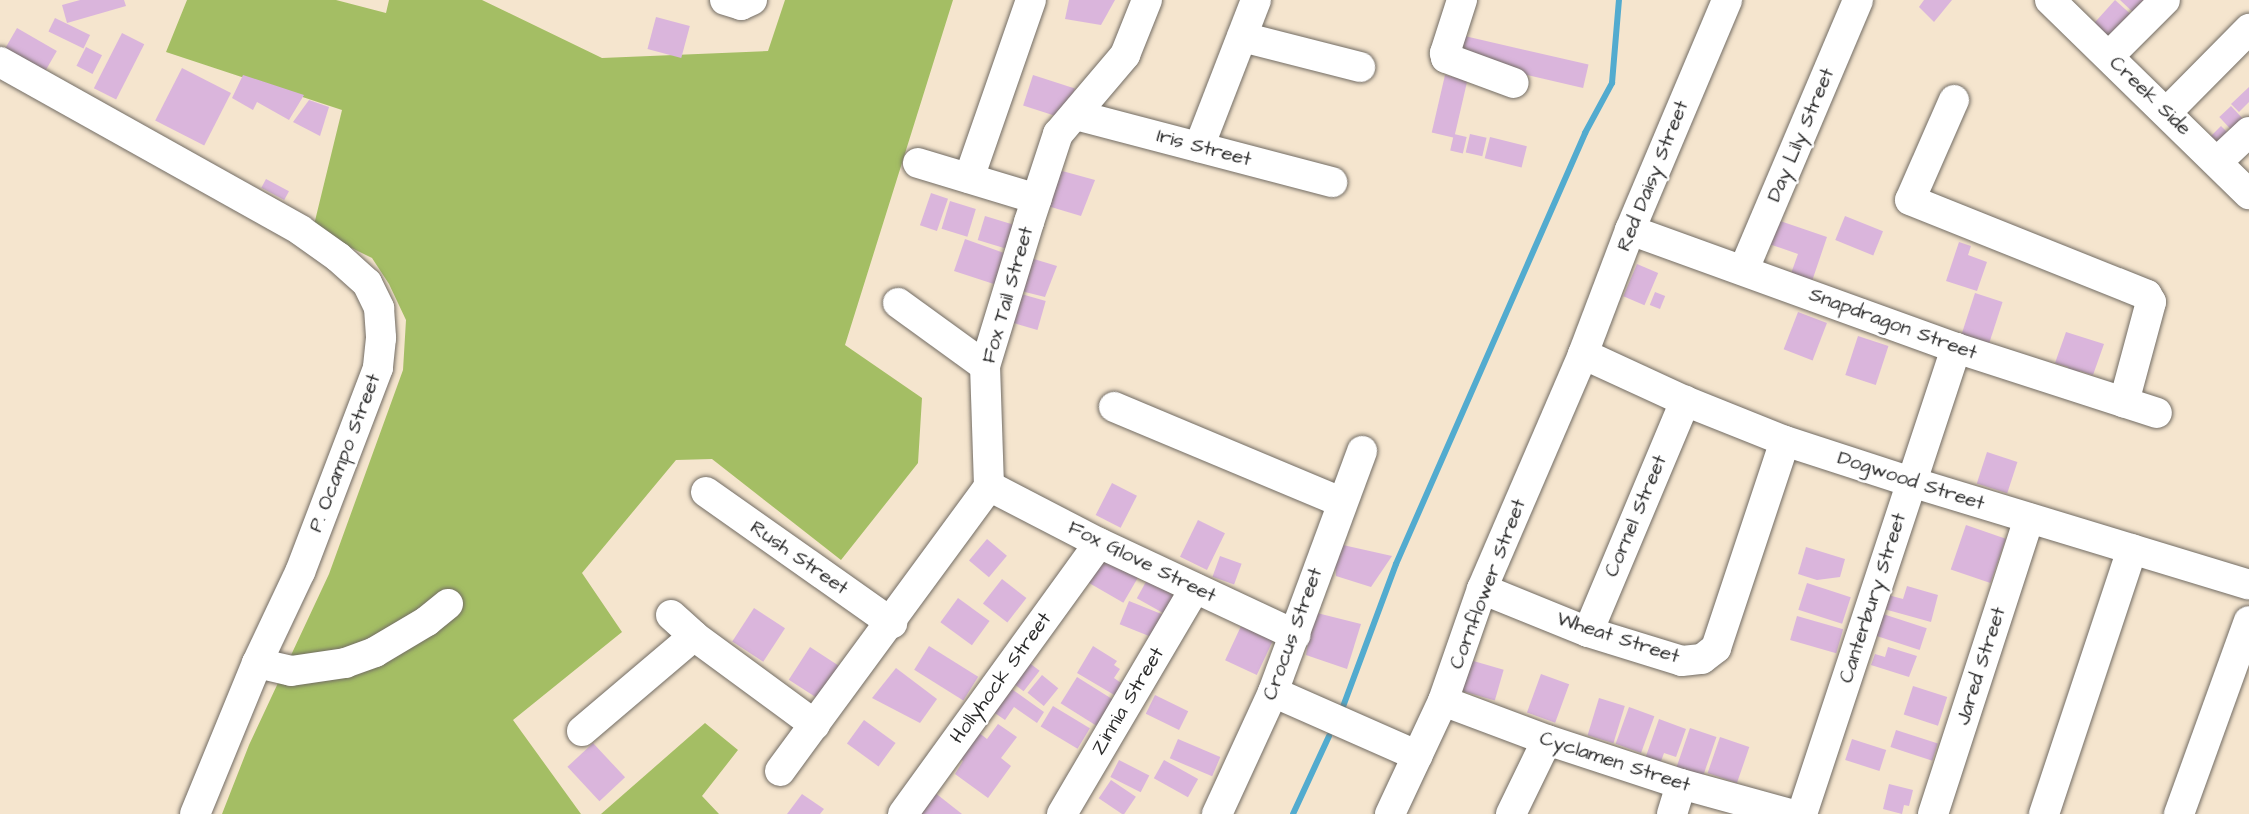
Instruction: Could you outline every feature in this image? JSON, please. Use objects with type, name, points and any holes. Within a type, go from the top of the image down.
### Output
[{"type":"street","points":[[969,178],[1031,0]]},
{"type":"street","name":"Fox Tail Street","points":[[989,486],[986,366],[1036,199],[1058,134],[1125,55],[1147,0]]},
{"type":"street","points":[[1199,147],[1256,0]]},
{"type":"street","points":[[1462,0],[1445,53],[1446,58],[1514,83]]},
{"type":"street","name":"Red Daisy Street","points":[[1583,354],[1630,230],[1727,0]]},
{"type":"street","name":"Day Lily Street","points":[[1744,269],[1858,0]]},
{"type":"street","name":"Creek Side","points":[[2050,0],[2249,194]]},
{"type":"street","points":[[2109,56],[2165,0]]},
{"type":"street","points":[[2167,112],[2249,29]]},
{"type":"street","points":[[1242,37],[1360,68]]},
{"type":"street","name":"P. Ocampo Street","points":[[0,62],[300,230],[367,283],[379,308],[381,338],[378,368],[300,572],[257,663],[195,814]]},
{"type":"street","points":[[1954,100],[1910,200],[2147,295],[2151,302],[2124,402]]},
{"type":"street","name":"Iris Street","points":[[1076,115],[1332,182]]},
{"type":"street","points":[[2217,162],[2249,132]]},
{"type":"street","points":[[918,163],[1036,199]]},
{"type":"street","name":"Snapdragon Street","points":[[1630,230],[1744,269],[1956,348],[2157,413]]},
{"type":"street","points":[[898,303],[986,366]]},
{"type":"street","name":"Canterbury Street","points":[[1802,814],[1956,348]]},
{"type":"street","name":"Dogwood Street","points":[[1583,354],[1685,401],[1785,441],[1911,482],[2249,585]]},
{"type":"street","name":"Cornflower Street","points":[[1390,814],[1443,701],[1482,589],[1583,354]]},
{"type":"street","name":"Cornel Street","points":[[1588,632],[1685,401]]},
{"type":"street","points":[[1114,407],[1341,502]]},
{"type":"street","name":"Wheat Street","points":[[1482,589],[1588,632],[1682,661],[1702,660],[1716,648],[1785,441]]},
{"type":"street","name":"Crocus Street","points":[[1217,814],[1273,692],[1362,450]]},
{"type":"street","points":[[780,771],[892,623],[989,486]]},
{"type":"street","name":"Fox Glove Street","points":[[989,486],[1099,543],[1295,635]]},
{"type":"street","name":"Rush Street","points":[[706,492],[892,623]]},
{"type":"street","name":"Jared Street","points":[[1934,814],[2029,518]]},
{"type":"street","name":"Hollyhock Street","points":[[903,814],[1099,543]]},
{"type":"street","points":[[2044,814],[2132,549]]},
{"type":"street","name":"Zinnia Street","points":[[1062,814],[1195,588]]},
{"type":"street","points":[[257,663],[291,671],[345,663],[375,652],[427,621],[448,604]]},
{"type":"street","points":[[671,615],[694,636],[815,725]]},
{"type":"street","points":[[2179,814],[2249,621]]},
{"type":"street","points":[[582,731],[694,636]]},
{"type":"street","points":[[1273,692],[1418,756]]},
{"type":"street","name":"Cyclamen Street","points":[[1443,701],[1547,740],[1682,784],[1790,814]]},
{"type":"street","points":[[1511,814],[1547,740]]},
{"type":"street","points":[[1672,814],[1682,784]]},
{"type":"green space","points":[[187,0],[336,0],[386,13],[389,0],[482,0],[602,58],[768,51],[785,0],[953,0],[845,345],[922,398],[918,463],[841,560],[712,459],[676,460],[582,573],[622,632],[513,720],[581,814],[222,814],[249,745],[329,574],[403,370],[406,320],[389,284],[372,258],[313,229],[342,110],[166,52]]},
{"type":"green space","points":[[705,723],[738,750],[702,796],[719,814],[601,814]]},
{"type":"building","points":[[80,0],[124,0],[126,6],[67,23],[62,5]]},
{"type":"building","points":[[1069,0],[1115,0],[1101,25],[1065,19]]},
{"type":"building","points":[[1924,0],[1952,0],[1934,22],[1919,7]]},
{"type":"building","points":[[2115,0],[2136,19],[2110,48],[2089,29]]},
{"type":"building","points":[[2120,0],[2151,0],[2136,15]]},
{"type":"building","points":[[656,17],[690,26],[681,58],[647,49]]},
{"type":"building","points":[[55,18],[90,35],[83,49],[48,31]]},
{"type":"building","points":[[17,28],[57,51],[45,72],[5,49]]},
{"type":"building","points":[[122,33],[144,44],[116,100],[94,88]]},
{"type":"building","points":[[1456,34],[1589,65],[1583,88],[1451,57]]},
{"type":"building","points":[[86,47],[102,55],[93,74],[76,66]]},
{"type":"building","points":[[182,68],[231,93],[204,146],[155,121]]},
{"type":"building","points":[[243,75],[304,95],[289,120],[257,102],[253,110],[232,98]]},
{"type":"building","points":[[1033,75],[1075,89],[1065,119],[1023,105]]},
{"type":"building","points":[[1445,75],[1467,80],[1454,138],[1432,132]]},
{"type":"building","points":[[2249,87],[2249,102],[2239,112],[2231,104]]},
{"type":"building","points":[[309,100],[329,107],[320,136],[293,122]]},
{"type":"building","points":[[2231,106],[2249,125],[2237,136],[2219,117]]},
{"type":"building","points":[[2221,126],[2235,140],[2218,157],[2204,143]]},
{"type":"building","points":[[1454,134],[1467,137],[1463,153],[1450,151]]},
{"type":"building","points":[[1470,134],[1487,138],[1482,156],[1466,153]]},
{"type":"building","points":[[1490,137],[1527,146],[1522,168],[1485,158]]},
{"type":"building","points":[[1055,169],[1095,180],[1081,216],[1041,204]]},
{"type":"building","points":[[266,179],[289,191],[284,200],[261,188]]},
{"type":"building","points":[[931,193],[948,199],[937,231],[920,225]]},
{"type":"building","points":[[950,201],[976,209],[967,237],[942,229]]},
{"type":"building","points":[[985,216],[1014,225],[1006,249],[978,240]]},
{"type":"building","points":[[1845,216],[1883,231],[1873,255],[1835,240]]},
{"type":"building","points":[[1777,220],[1827,237],[1810,287],[1789,279],[1798,254],[1769,244]]},
{"type":"building","points":[[965,239],[1004,253],[1003,287],[954,271]]},
{"type":"building","points":[[1959,242],[1971,246],[1968,255],[1987,262],[1977,291],[1946,281]]},
{"type":"building","points":[[1024,256],[1057,266],[1045,297],[1013,289]]},
{"type":"building","points":[[1637,264],[1658,273],[1644,305],[1623,296]]},
{"type":"building","points":[[1014,292],[1046,301],[1037,330],[1006,321]]},
{"type":"building","points":[[1655,292],[1665,296],[1660,309],[1650,305]]},
{"type":"building","points":[[1975,293],[2003,302],[1987,350],[1960,341]]},
{"type":"building","points":[[1798,312],[1827,323],[1813,360],[1784,349]]},
{"type":"building","points":[[2066,332],[2104,344],[2093,375],[2080,371],[2078,377],[2066,372],[2068,367],[2055,363]]},
{"type":"building","points":[[1858,336],[1888,346],[1876,385],[1845,375]]},
{"type":"building","points":[[1987,452],[2017,462],[2007,493],[1977,483]]},
{"type":"building","points":[[1112,483],[1137,496],[1121,528],[1096,515]]},
{"type":"building","points":[[1198,520],[1225,533],[1207,570],[1180,557]]},
{"type":"building","points":[[1966,525],[2006,539],[1990,583],[1951,569]]},
{"type":"building","points":[[987,539],[1007,556],[989,577],[969,560]]},
{"type":"building","points":[[1334,543],[1392,556],[1371,587],[1336,576]]},
{"type":"building","points":[[1806,547],[1845,559],[1840,577],[1817,580],[1798,574]]},
{"type":"building","points":[[1099,553],[1139,576],[1123,603],[1084,580]]},
{"type":"building","points":[[1220,556],[1242,564],[1234,585],[1212,577]]},
{"type":"building","points":[[1002,579],[1026,598],[1007,623],[983,603]]},
{"type":"building","points":[[1147,580],[1174,595],[1164,613],[1137,598]]},
{"type":"building","points":[[1807,583],[1851,597],[1842,624],[1798,610]]},
{"type":"building","points":[[1907,586],[1938,595],[1931,622],[1884,609],[1888,595],[1903,599]]},
{"type":"building","points":[[958,598],[990,621],[972,645],[940,622]]},
{"type":"building","points":[[1129,601],[1163,615],[1154,638],[1120,624]]},
{"type":"building","points":[[754,608],[785,628],[763,662],[732,642]]},
{"type":"building","points":[[1313,612],[1361,624],[1347,669],[1306,655]]},
{"type":"building","points":[[1883,614],[1927,628],[1920,650],[1876,636]]},
{"type":"building","points":[[1797,616],[1843,629],[1836,653],[1790,640]]},
{"type":"building","points":[[1242,624],[1274,639],[1257,675],[1225,660]]},
{"type":"building","points":[[929,646],[978,677],[963,700],[914,670]]},
{"type":"building","points":[[1093,646],[1117,661],[1114,665],[1120,669],[1114,678],[1124,685],[1116,696],[1077,673]]},
{"type":"building","points":[[810,647],[841,667],[820,700],[789,680]]},
{"type":"building","points":[[1888,647],[1917,656],[1909,677],[1871,665],[1875,654],[1885,657]]},
{"type":"building","points":[[1470,660],[1504,670],[1495,700],[1461,691]]},
{"type":"building","points":[[1027,661],[1040,671],[1024,691],[1011,681]]},
{"type":"building","points":[[896,668],[937,699],[920,723],[872,698]]},
{"type":"building","points":[[1541,674],[1569,684],[1555,723],[1527,713]]},
{"type":"building","points":[[1042,675],[1058,688],[1044,706],[1028,693]]},
{"type":"building","points":[[1077,677],[1117,702],[1100,728],[1061,703]]},
{"type":"building","points":[[1006,685],[1044,712],[1037,723],[1014,707],[1005,720],[989,709]]},
{"type":"building","points":[[1913,686],[1947,697],[1938,726],[1904,715]]},
{"type":"building","points":[[1155,695],[1188,711],[1179,730],[1146,714]]},
{"type":"building","points":[[1599,698],[1625,706],[1613,743],[1588,735]]},
{"type":"building","points":[[1053,706],[1090,728],[1077,749],[1041,727]]},
{"type":"building","points":[[1629,707],[1654,716],[1641,753],[1616,744]]},
{"type":"building","points":[[1659,719],[1686,729],[1676,757],[1664,753],[1660,764],[1645,759]]},
{"type":"building","points":[[864,720],[896,743],[879,766],[847,743]]},
{"type":"building","points":[[998,724],[1017,737],[1001,758],[1011,766],[988,798],[955,774],[963,761],[959,758],[978,732],[987,739]]},
{"type":"building","points":[[1690,728],[1716,737],[1702,778],[1676,769]]},
{"type":"building","points":[[1896,730],[1938,744],[1932,761],[1890,747]]},
{"type":"building","points":[[1720,737],[1749,747],[1737,783],[1708,773]]},
{"type":"building","points":[[1178,739],[1220,757],[1212,776],[1170,758]]},
{"type":"building","points":[[1852,739],[1886,750],[1879,771],[1845,760]]},
{"type":"building","points":[[593,743],[625,777],[599,801],[567,767]]},
{"type":"building","points":[[1119,760],[1149,775],[1141,792],[1110,777]]},
{"type":"building","points":[[1164,760],[1198,779],[1188,797],[1154,778]]},
{"type":"building","points":[[1111,780],[1136,797],[1124,814],[1099,798]]},
{"type":"building","points":[[1889,784],[1913,790],[1909,806],[1904,805],[1902,814],[1883,809]]},
{"type":"building","points":[[934,792],[962,814],[918,814]]},
{"type":"building","points":[[802,794],[824,809],[820,814],[787,814]]},
{"type":"waterway","points":[[1341,712],[1396,564],[1585,133],[1612,83],[1619,0]]},
{"type":"waterway","points":[[1293,814],[1329,736]]}]
